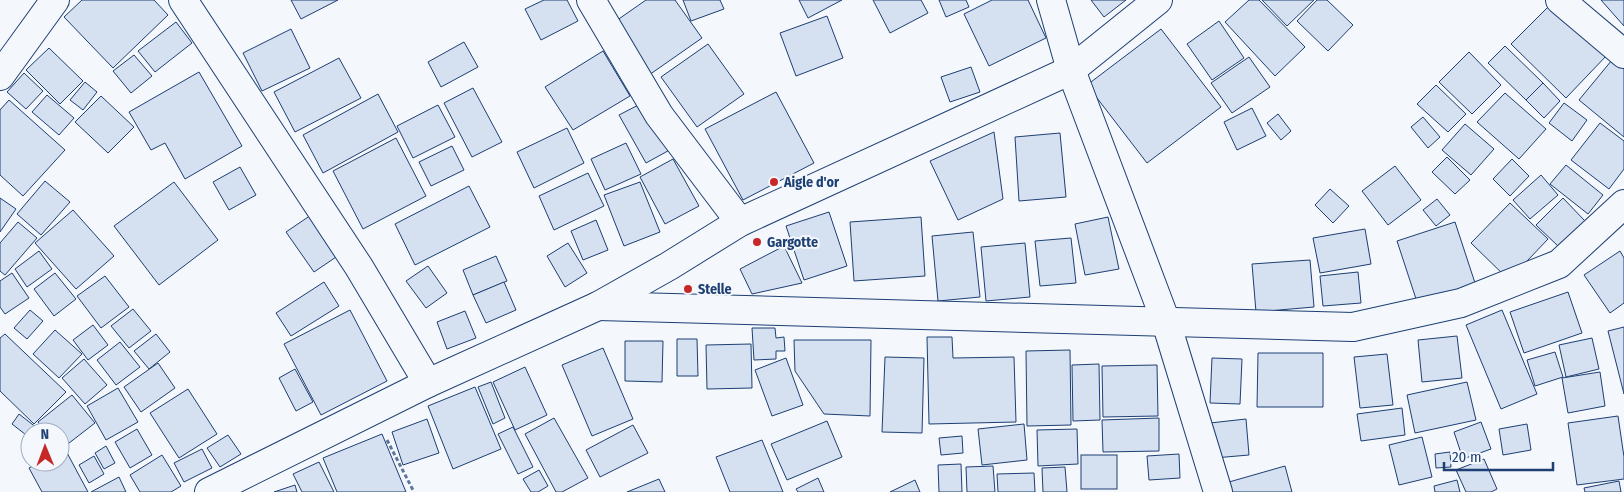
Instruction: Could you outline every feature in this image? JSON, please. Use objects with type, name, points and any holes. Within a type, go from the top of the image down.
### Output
[{"type":"street","points":[[0,76],[55,0]]},
{"type":"street","points":[[183,0],[360,267],[428,383]]},
{"type":"street","points":[[591,0],[659,115],[740,222]]},
{"type":"street","points":[[1051,0],[1071,70],[1166,322],[1218,492]]},
{"type":"street","points":[[209,492],[428,383],[598,306],[669,266],[740,222],[1071,70],[1158,0]]},
{"type":"street","points":[[1560,0],[1624,54]]},
{"type":"street","points":[[598,306],[1353,327],[1461,303],[1559,264],[1624,204]]},
{"type":"path","points":[[371,411],[414,492]]},
{"type":"building","points":[[82,0],[154,0],[168,15],[113,68],[64,17]]},
{"type":"building","points":[[291,0],[338,0],[301,19]]},
{"type":"building","points":[[544,0],[567,0],[578,21],[541,40],[525,9]]},
{"type":"building","points":[[646,0],[675,0],[702,38],[649,75],[613,23]]},
{"type":"building","points":[[683,0],[720,0],[724,9],[691,21]]},
{"type":"building","points":[[799,0],[842,0],[808,18]]},
{"type":"building","points":[[873,0],[921,0],[928,13],[890,33]]},
{"type":"building","points":[[939,0],[966,0],[969,7],[946,17]]},
{"type":"building","points":[[992,0],[1028,0],[1046,38],[989,66],[964,14]]},
{"type":"building","points":[[1091,0],[1126,0],[1104,17]]},
{"type":"building","points":[[1249,0],[1259,0],[1305,47],[1275,76],[1225,22]]},
{"type":"building","points":[[1262,0],[1314,0],[1287,26]]},
{"type":"building","points":[[1317,0],[1327,0],[1353,25],[1328,51],[1297,21]]},
{"type":"building","points":[[1601,0],[1624,0],[1624,26]]},
{"type":"building","points":[[1554,1],[1608,54],[1566,98],[1511,44]]},
{"type":"building","points":[[827,16],[843,58],[796,76],[780,33]]},
{"type":"building","points":[[1219,21],[1244,58],[1212,80],[1187,44]]},
{"type":"building","points":[[176,22],[192,43],[155,72],[138,51]]},
{"type":"building","points":[[291,29],[310,68],[262,91],[243,53]]},
{"type":"building","points":[[1161,29],[1221,107],[1147,163],[1087,85]]},
{"type":"building","points":[[464,42],[478,67],[441,87],[428,62]]},
{"type":"building","points":[[708,44],[744,94],[697,127],[661,77]]},
{"type":"building","points":[[1505,46],[1543,83],[1526,100],[1488,63]]},
{"type":"building","points":[[49,48],[83,81],[60,104],[26,70]]},
{"type":"building","points":[[603,51],[630,96],[573,130],[545,87]]},
{"type":"building","points":[[1469,52],[1501,85],[1472,114],[1439,82]]},
{"type":"building","points":[[134,55],[152,76],[131,93],[113,71]]},
{"type":"building","points":[[1249,57],[1270,87],[1232,113],[1211,83]]},
{"type":"building","points":[[339,58],[361,98],[295,132],[274,92]]},
{"type":"building","points":[[1612,60],[1624,69],[1624,137],[1579,100]]},
{"type":"building","points":[[971,67],[980,92],[950,102],[941,77]]},
{"type":"building","points":[[199,72],[242,146],[185,179],[165,143],[151,150],[129,112]]},
{"type":"building","points":[[24,73],[43,91],[26,109],[7,92]]},
{"type":"building","points":[[85,82],[97,92],[83,110],[70,100]]},
{"type":"building","points":[[1543,83],[1560,101],[1544,118],[1526,100]]},
{"type":"building","points":[[1436,85],[1466,114],[1448,132],[1417,104]]},
{"type":"building","points":[[473,88],[502,142],[472,157],[444,103]]},
{"type":"building","points":[[776,92],[814,163],[743,200],[705,129]]},
{"type":"building","points":[[1505,93],[1546,129],[1519,159],[1477,122]]},
{"type":"building","points":[[378,94],[398,132],[323,173],[303,135]]},
{"type":"building","points":[[47,95],[74,118],[59,135],[32,112]]},
{"type":"building","points":[[101,96],[134,127],[108,153],[75,122]]},
{"type":"building","points":[[9,100],[65,150],[23,196],[0,175],[0,110]]},
{"type":"building","points":[[648,100],[675,147],[646,163],[619,115]]},
{"type":"building","points":[[1564,103],[1587,120],[1572,141],[1549,123]]},
{"type":"building","points":[[438,105],[455,137],[413,158],[397,126]]},
{"type":"building","points":[[1252,108],[1266,136],[1237,150],[1224,122]]},
{"type":"building","points":[[1278,114],[1291,131],[1281,140],[1267,123]]},
{"type":"building","points":[[1423,117],[1440,137],[1428,148],[1411,127]]},
{"type":"building","points":[[1600,123],[1624,141],[1624,169],[1609,189],[1571,160]]},
{"type":"building","points":[[1465,124],[1494,149],[1471,175],[1442,150]]},
{"type":"building","points":[[567,128],[584,163],[534,188],[517,152]]},
{"type":"building","points":[[994,132],[1003,199],[958,220],[930,161]]},
{"type":"building","points":[[1060,133],[1066,197],[1019,201],[1015,137]]},
{"type":"building","points":[[396,138],[426,196],[363,229],[333,171]]},
{"type":"building","points":[[626,143],[641,174],[605,190],[591,159]]},
{"type":"building","points":[[452,146],[464,170],[431,186],[419,162]]},
{"type":"building","points":[[1447,157],[1470,180],[1455,194],[1432,172]]},
{"type":"building","points":[[673,159],[699,206],[665,224],[640,177]]},
{"type":"building","points":[[1512,159],[1529,176],[1510,196],[1493,179]]},
{"type":"building","points":[[1566,165],[1603,195],[1588,214],[1550,184]]},
{"type":"building","points":[[1395,166],[1421,200],[1388,225],[1362,191]]},
{"type":"building","points":[[240,167],[256,195],[229,210],[213,182]]},
{"type":"building","points":[[588,173],[604,206],[554,230],[539,196]]},
{"type":"building","points":[[1541,175],[1558,195],[1530,219],[1513,200]]},
{"type":"building","points":[[45,181],[70,202],[41,235],[17,214]]},
{"type":"building","points":[[174,182],[218,240],[159,285],[114,226]]},
{"type":"building","points":[[640,182],[660,232],[624,246],[604,195]]},
{"type":"building","points":[[469,186],[490,227],[415,265],[395,224]]},
{"type":"building","points":[[1330,189],[1349,206],[1333,223],[1315,205]]},
{"type":"building","points":[[0,198],[16,209],[0,232]]},
{"type":"building","points":[[1563,198],[1585,221],[1559,247],[1536,225]]},
{"type":"building","points":[[1437,199],[1450,215],[1436,226],[1423,210]]},
{"type":"building","points":[[1510,203],[1548,239],[1509,280],[1471,243]]},
{"type":"building","points":[[73,210],[114,256],[76,289],[35,243]]},
{"type":"building","points":[[829,212],[847,266],[804,280],[786,226]]},
{"type":"building","points":[[314,213],[342,253],[314,272],[286,232]]},
{"type":"building","points":[[921,217],[925,276],[854,281],[850,222]]},
{"type":"building","points":[[1108,217],[1119,269],[1085,275],[1075,224]]},
{"type":"building","points":[[596,220],[608,250],[583,260],[571,231]]},
{"type":"building","points":[[18,222],[37,238],[5,275],[0,271],[0,243]]},
{"type":"building","points":[[1455,222],[1476,286],[1418,305],[1397,241]]},
{"type":"building","points":[[1365,229],[1371,264],[1320,273],[1313,238]]},
{"type":"building","points":[[973,232],[980,297],[938,301],[932,236]]},
{"type":"building","points":[[1071,238],[1076,283],[1040,286],[1035,241]]},
{"type":"building","points":[[568,243],[587,273],[565,287],[547,256]]},
{"type":"building","points":[[1025,243],[1030,297],[986,301],[981,247]]},
{"type":"building","points":[[784,246],[802,283],[752,294],[740,269]]},
{"type":"building","points":[[39,251],[52,269],[27,287],[15,269]]},
{"type":"building","points":[[1620,251],[1624,258],[1624,303],[1610,313],[1584,275]]},
{"type":"building","points":[[496,256],[507,281],[473,295],[463,270]]},
{"type":"building","points":[[1310,260],[1314,307],[1256,312],[1252,264]]},
{"type":"building","points":[[428,266],[447,293],[426,308],[406,281]]},
{"type":"building","points":[[1358,272],[1361,303],[1323,306],[1320,276]]},
{"type":"building","points":[[12,273],[29,298],[5,314],[0,307],[0,281]]},
{"type":"building","points":[[55,273],[76,299],[54,316],[34,289]]},
{"type":"building","points":[[105,276],[129,307],[101,328],[77,296]]},
{"type":"building","points":[[324,282],[339,306],[291,336],[276,313]]},
{"type":"building","points":[[504,282],[516,310],[486,323],[473,295]]},
{"type":"building","points":[[1568,292],[1582,333],[1524,353],[1510,312]]},
{"type":"building","points":[[133,309],[151,331],[129,348],[111,326]]},
{"type":"building","points":[[30,310],[43,321],[27,339],[14,328]]},
{"type":"building","points":[[350,310],[387,381],[321,415],[284,344]]},
{"type":"building","points":[[1502,310],[1537,394],[1501,409],[1466,325]]},
{"type":"building","points":[[465,311],[476,338],[447,349],[437,322]]},
{"type":"building","points":[[93,325],[108,345],[88,360],[73,340]]},
{"type":"building","points":[[1624,327],[1624,394],[1608,331]]},
{"type":"building","points":[[752,328],[775,328],[776,338],[784,337],[785,351],[776,351],[776,359],[754,360]]},
{"type":"building","points":[[55,330],[82,354],[59,378],[33,354]]},
{"type":"building","points":[[5,334],[66,392],[36,422],[32,422],[0,391],[0,338]]},
{"type":"building","points":[[156,334],[170,352],[149,369],[134,351]]},
{"type":"building","points":[[1457,336],[1462,378],[1422,382],[1418,340]]},
{"type":"building","points":[[927,337],[952,337],[953,358],[1014,357],[1016,422],[929,424]]},
{"type":"building","points":[[1592,338],[1599,369],[1566,377],[1559,345]]},
{"type":"building","points":[[677,339],[697,339],[698,376],[677,376]]},
{"type":"building","points":[[794,340],[871,340],[870,416],[824,414],[795,371]]},
{"type":"building","points":[[625,341],[663,341],[662,382],[625,381]]},
{"type":"building","points":[[120,342],[140,367],[116,385],[97,360]]},
{"type":"building","points":[[751,344],[752,388],[707,389],[706,345]]},
{"type":"building","points":[[603,348],[633,419],[592,436],[562,365]]},
{"type":"building","points":[[1070,350],[1071,425],[1027,426],[1026,351]]},
{"type":"building","points":[[1555,352],[1563,377],[1535,386],[1527,360]]},
{"type":"building","points":[[1258,353],[1323,353],[1323,407],[1257,407]]},
{"type":"building","points":[[1387,354],[1393,405],[1360,408],[1354,357]]},
{"type":"building","points":[[885,357],[924,358],[922,433],[882,432]]},
{"type":"building","points":[[786,358],[803,405],[772,416],[755,370]]},
{"type":"building","points":[[1212,358],[1242,359],[1240,404],[1210,403]]},
{"type":"building","points":[[84,359],[107,385],[85,404],[62,378]]},
{"type":"building","points":[[158,363],[175,388],[141,412],[124,387]]},
{"type":"building","points":[[1099,364],[1100,420],[1073,421],[1072,365]]},
{"type":"building","points":[[1157,365],[1158,416],[1103,417],[1102,366]]},
{"type":"building","points":[[525,367],[547,415],[515,430],[493,382]]},
{"type":"building","points":[[295,369],[313,402],[296,411],[279,378]]},
{"type":"building","points":[[1600,372],[1605,406],[1568,413],[1562,378]]},
{"type":"building","points":[[491,382],[505,418],[493,424],[478,387]]},
{"type":"building","points":[[1467,382],[1476,420],[1415,433],[1407,395]]},
{"type":"building","points":[[475,387],[501,449],[453,469],[428,406]]},
{"type":"building","points":[[118,388],[138,422],[106,440],[87,406]]},
{"type":"building","points":[[188,389],[217,434],[179,458],[150,413]]},
{"type":"building","points":[[72,395],[95,423],[70,442],[70,422],[38,422]]},
{"type":"building","points":[[1402,408],[1405,435],[1361,441],[1357,414]]},
{"type":"building","points":[[19,414],[29,422],[20,422],[20,430],[12,424]]},
{"type":"building","points":[[1618,416],[1624,457],[1624,479],[1577,485],[1568,423]]},
{"type":"building","points":[[554,418],[588,478],[562,492],[556,492],[525,434]]},
{"type":"building","points":[[1159,418],[1159,451],[1103,452],[1102,420]]},
{"type":"building","points":[[427,419],[439,453],[403,465],[392,432]]},
{"type":"building","points":[[1246,419],[1249,455],[1214,458],[1210,423]]},
{"type":"building","points":[[827,421],[842,457],[787,480],[771,444]]},
{"type":"building","points":[[1481,422],[1491,449],[1463,459],[1454,432]]},
{"type":"building","points":[[1024,424],[1027,460],[982,465],[978,429]]},
{"type":"building","points":[[1527,424],[1531,450],[1503,455],[1499,429]]},
{"type":"building","points":[[633,425],[648,453],[600,477],[586,450]]},
{"type":"building","points":[[513,427],[533,467],[518,474],[498,434]]},
{"type":"building","points":[[137,429],[152,455],[130,468],[115,442]]},
{"type":"building","points":[[1077,429],[1078,464],[1038,466],[1037,430]]},
{"type":"building","points":[[382,434],[406,492],[337,492],[323,458]]},
{"type":"building","points":[[228,435],[241,454],[220,467],[207,448]]},
{"type":"building","points":[[962,436],[963,453],[941,455],[939,438]]},
{"type":"building","points":[[1422,437],[1432,477],[1399,485],[1389,445]]},
{"type":"building","points":[[762,440],[783,492],[730,492],[716,457]]},
{"type":"building","points":[[106,446],[115,463],[104,469],[95,453]]},
{"type":"building","points":[[202,449],[212,468],[184,482],[174,463]]},
{"type":"building","points":[[1450,452],[1451,467],[1436,468],[1435,454]]},
{"type":"building","points":[[1179,454],[1180,478],[1149,480],[1147,456]]},
{"type":"building","points":[[162,455],[181,486],[171,492],[140,492],[130,475]]},
{"type":"building","points":[[1081,455],[1117,455],[1117,489],[1081,489]]},
{"type":"building","points":[[94,456],[104,474],[89,483],[79,465]]},
{"type":"building","points":[[70,458],[88,492],[42,492],[31,472],[70,472]]},
{"type":"building","points":[[1484,459],[1497,489],[1491,492],[1466,492],[1456,470]]},
{"type":"building","points":[[319,462],[334,492],[302,492],[293,474]]},
{"type":"building","points":[[961,464],[962,492],[939,492],[938,465]]},
{"type":"building","points":[[993,466],[995,492],[967,492],[966,467]]},
{"type":"building","points":[[1285,466],[1292,492],[1225,492],[1222,484]]},
{"type":"building","points":[[1065,467],[1067,492],[1043,492],[1042,468]]},
{"type":"building","points":[[539,470],[548,486],[538,492],[531,492],[523,479]]},
{"type":"building","points":[[1034,473],[1035,492],[998,492],[997,474]]},
{"type":"building","points":[[119,477],[126,492],[91,492]]},
{"type":"building","points":[[818,478],[824,492],[798,492],[796,489]]},
{"type":"building","points":[[659,479],[665,492],[627,492]]},
{"type":"building","points":[[915,480],[920,492],[890,492]]},
{"type":"building","points":[[1457,480],[1460,492],[1435,492],[1434,486]]},
{"type":"building","points":[[1619,481],[1621,492],[1585,492],[1584,488]]},
{"type":"building","points":[[295,485],[297,492],[274,492]]},
{"type":"place","name":"Aigle d'or","points":[[774,182]]},
{"type":"place","name":"Gargotte","points":[[757,242]]},
{"type":"place","name":"Stelle","points":[[688,289]]}]
